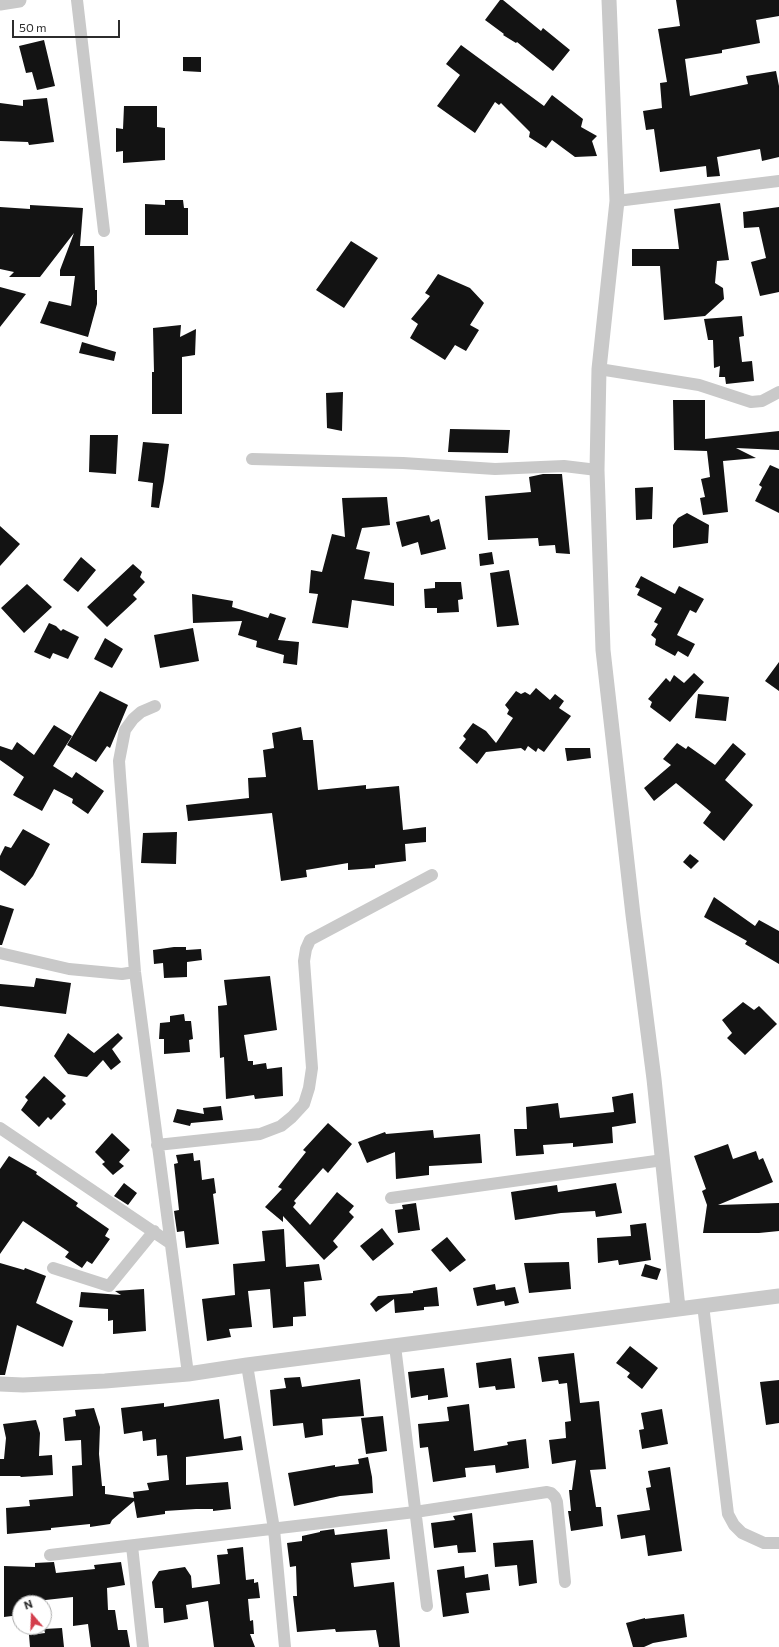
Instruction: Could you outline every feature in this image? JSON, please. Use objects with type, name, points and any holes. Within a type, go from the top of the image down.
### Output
[{"type":"street","points":[[0,3],[20,0]]},
{"type":"street","points":[[77,0],[104,231]]},
{"type":"street","points":[[609,0],[617,201],[599,369],[597,470],[603,650],[663,1160],[678,1308]]},
{"type":"street","points":[[617,201],[779,181]]},
{"type":"street","points":[[599,369],[699,385],[751,402],[762,401],[779,392]]},
{"type":"street","points":[[252,459],[403,463],[495,469],[564,466],[597,470]]},
{"type":"street","points":[[155,706],[141,712],[133,719],[125,730],[119,760],[135,972],[188,1374]]},
{"type":"street","points":[[157,1145],[260,1134],[281,1126],[292,1117],[304,1104],[312,1068],[304,961],[306,949],[310,940],[432,875]]},
{"type":"street","points":[[0,953],[69,969],[122,974],[135,972]]},
{"type":"street","points":[[0,1128],[170,1243]]},
{"type":"street","points":[[391,1198],[663,1160]]},
{"type":"street","points":[[53,1268],[109,1286],[154,1232]]},
{"type":"street","points":[[0,1384],[23,1385],[105,1381],[188,1374],[678,1308],[779,1296]]},
{"type":"street","points":[[703,1305],[728,1514],[742,1533],[764,1543],[779,1543]]},
{"type":"street","points":[[395,1346],[427,1606]]},
{"type":"street","points":[[247,1365],[274,1529],[285,1647]]},
{"type":"street","points":[[50,1555],[415,1512],[539,1493],[550,1493],[555,1496],[557,1502],[565,1582]]},
{"type":"street","points":[[132,1546],[143,1647]]},
{"type":"building","points":[[500,0],[503,0],[541,31],[543,28],[570,50],[553,71],[517,42],[516,43],[503,35],[504,34],[485,20]]},
{"type":"building","points":[[676,0],[779,0],[779,16],[756,20],[760,43],[722,50],[722,53],[685,59],[690,96],[748,84],[746,76],[776,71],[779,86],[779,157],[762,161],[760,149],[717,157],[720,176],[707,177],[706,166],[660,172],[654,129],[646,130],[643,111],[662,108],[660,83],[667,82],[658,29],[680,26]]},
{"type":"building","points":[[44,40],[55,86],[37,90],[32,72],[26,73],[19,46]]},
{"type":"building","points":[[461,45],[544,106],[552,95],[583,119],[581,127],[597,136],[592,141],[597,156],[575,157],[552,140],[546,148],[529,137],[530,132],[501,103],[499,105],[495,102],[475,133],[437,106],[460,75],[446,64]]},
{"type":"building","points":[[183,57],[201,57],[201,72],[183,71]]},
{"type":"building","points":[[47,98],[54,142],[29,145],[28,142],[0,141],[0,103],[23,106],[23,100]]},
{"type":"building","points":[[124,106],[157,106],[157,127],[165,128],[165,160],[123,163],[123,151],[116,152],[116,128],[123,129]]},
{"type":"building","points":[[165,200],[183,200],[184,208],[188,208],[188,235],[145,235],[145,204],[165,205]]},
{"type":"building","points":[[720,203],[729,260],[717,261],[715,283],[723,288],[724,299],[705,316],[664,320],[660,266],[632,266],[632,249],[679,249],[674,209]]},
{"type":"building","points":[[30,205],[83,208],[80,246],[94,246],[95,290],[97,290],[97,304],[88,337],[40,323],[49,301],[71,306],[75,276],[60,276],[60,270],[74,233],[40,277],[9,277],[14,272],[0,269],[0,207],[30,209]]},
{"type":"building","points":[[779,207],[779,292],[760,296],[751,262],[766,258],[759,227],[744,228],[743,212]]},
{"type":"building","points":[[351,241],[378,258],[344,308],[316,290]]},
{"type":"building","points":[[438,274],[470,288],[484,303],[470,325],[479,330],[466,351],[455,345],[445,360],[410,338],[418,324],[411,319],[430,296],[425,293]]},
{"type":"building","points":[[0,287],[26,294],[0,327]]},
{"type":"building","points":[[742,316],[744,336],[739,337],[742,362],[752,361],[754,381],[726,384],[725,377],[719,377],[720,366],[714,368],[713,340],[708,340],[704,319]]},
{"type":"building","points":[[181,325],[180,337],[196,329],[195,355],[182,357],[182,414],[152,414],[152,372],[154,372],[153,328]]},
{"type":"building","points":[[82,342],[116,352],[114,361],[79,353]]},
{"type":"building","points":[[343,392],[342,431],[327,428],[326,393]]},
{"type":"building","points":[[673,400],[705,400],[705,439],[779,431],[779,450],[736,448],[756,458],[723,461],[728,512],[703,515],[700,498],[705,497],[701,479],[710,477],[707,451],[674,450]]},
{"type":"building","points":[[450,429],[510,430],[508,453],[448,452]]},
{"type":"building","points":[[90,435],[118,435],[116,474],[89,472]]},
{"type":"building","points":[[143,442],[169,444],[159,508],[151,507],[153,483],[138,481]]},
{"type":"building","points":[[770,465],[779,469],[779,513],[755,501],[762,487],[759,485]]},
{"type":"building","points":[[543,474],[562,474],[570,554],[556,553],[555,545],[539,546],[538,538],[488,540],[485,496],[531,492],[529,477]]},
{"type":"building","points":[[653,487],[652,519],[636,520],[635,488]]},
{"type":"building","points":[[387,497],[390,525],[362,528],[356,549],[370,552],[364,579],[394,583],[394,606],[352,600],[348,628],[312,623],[318,594],[309,593],[311,570],[322,572],[332,534],[345,537],[342,498]]},
{"type":"building","points":[[687,513],[709,525],[708,543],[673,548],[673,525],[678,518]]},
{"type":"building","points":[[429,515],[431,522],[439,519],[446,549],[421,555],[418,542],[402,547],[396,522]]},
{"type":"building","points":[[0,526],[20,544],[0,566]]},
{"type":"building","points":[[492,552],[494,564],[480,566],[479,554]]},
{"type":"building","points":[[81,557],[96,570],[78,592],[63,580]]},
{"type":"building","points":[[133,564],[142,572],[140,577],[145,582],[133,595],[137,599],[107,627],[87,607]]},
{"type":"building","points":[[509,570],[519,625],[497,627],[490,573]]},
{"type":"building","points":[[641,576],[675,594],[679,586],[704,599],[696,613],[690,610],[677,635],[695,644],[688,657],[678,651],[675,656],[655,645],[656,639],[651,635],[658,624],[654,622],[662,608],[637,595],[640,589],[635,587]]},
{"type":"building","points":[[435,582],[461,582],[463,599],[458,600],[459,612],[437,613],[437,608],[425,608],[424,589],[435,588]]},
{"type":"building","points":[[27,584],[52,607],[24,633],[1,608]]},
{"type":"building","points":[[192,594],[233,601],[232,607],[268,618],[270,613],[286,618],[278,640],[299,642],[297,665],[283,663],[284,655],[256,647],[257,641],[238,635],[242,621],[193,623]]},
{"type":"building","points":[[49,623],[56,626],[61,631],[63,629],[79,637],[68,659],[53,653],[50,659],[34,652]]},
{"type":"building","points":[[193,628],[199,661],[160,668],[154,635]]},
{"type":"building","points":[[105,638],[123,649],[112,668],[94,659]]},
{"type":"building","points":[[779,662],[779,691],[765,681]]},
{"type":"building","points":[[694,673],[704,682],[670,722],[650,707],[652,702],[648,699],[666,678],[670,682],[674,675],[684,683]]},
{"type":"building","points":[[536,688],[550,700],[555,694],[564,701],[559,708],[571,716],[544,752],[538,748],[536,752],[528,746],[525,751],[521,748],[486,752],[477,764],[459,748],[466,739],[463,736],[473,723],[486,731],[496,743],[513,718],[507,714],[509,710],[505,705],[516,691],[521,694],[525,692],[530,695]]},
{"type":"building","points":[[100,691],[128,705],[110,748],[107,746],[96,762],[67,745]]},
{"type":"building","points":[[698,694],[729,697],[726,721],[695,718]]},
{"type":"building","points":[[54,725],[72,736],[53,766],[72,778],[76,772],[104,791],[88,814],[72,803],[73,799],[54,789],[42,811],[13,795],[24,777],[0,760],[0,746],[12,750],[17,742],[34,755]]},
{"type":"building","points":[[301,727],[303,740],[313,740],[318,790],[366,785],[366,789],[399,786],[403,830],[426,827],[426,842],[405,844],[406,861],[375,865],[375,868],[348,870],[348,863],[306,870],[307,877],[281,881],[272,813],[188,821],[186,805],[249,798],[248,778],[266,777],[263,750],[274,748],[272,733]]},
{"type":"building","points":[[677,743],[686,749],[688,746],[715,765],[733,743],[746,754],[725,780],[753,805],[724,841],[703,823],[711,812],[676,783],[654,801],[644,788],[671,765],[663,759]]},
{"type":"building","points":[[565,748],[590,748],[591,758],[567,761]]},
{"type":"building","points":[[23,829],[50,844],[33,876],[25,886],[0,870],[0,856],[5,846],[11,848]]},
{"type":"building","points":[[177,832],[176,864],[141,863],[143,833]]},
{"type":"building","points":[[690,854],[699,861],[691,869],[683,862]]},
{"type":"building","points":[[714,897],[755,926],[759,920],[779,931],[779,964],[745,944],[747,941],[704,917]]},
{"type":"building","points":[[0,905],[14,909],[2,945],[0,945]]},
{"type":"building","points":[[186,947],[186,950],[201,949],[202,960],[187,962],[187,977],[164,978],[163,963],[154,964],[153,950]]},
{"type":"building","points":[[270,976],[277,1030],[244,1035],[248,1061],[253,1061],[253,1065],[266,1063],[267,1069],[282,1067],[283,1096],[255,1099],[254,1095],[226,1099],[224,1057],[220,1058],[218,1006],[227,1005],[224,980]]},
{"type":"building","points":[[36,978],[71,983],[66,1014],[0,1006],[0,984],[34,987]]},
{"type":"building","points":[[743,1002],[754,1010],[759,1006],[777,1024],[745,1055],[727,1038],[732,1033],[722,1020]]},
{"type":"building","points":[[184,1014],[185,1021],[191,1021],[193,1039],[189,1040],[190,1052],[164,1054],[164,1039],[159,1039],[160,1023],[170,1022],[170,1016]]},
{"type":"building","points":[[68,1033],[94,1053],[118,1033],[123,1038],[112,1049],[121,1062],[111,1070],[103,1060],[87,1077],[68,1074],[54,1056]]},
{"type":"building","points":[[44,1076],[66,1096],[62,1100],[66,1104],[51,1120],[48,1117],[39,1127],[21,1110],[28,1100],[25,1097]]},
{"type":"building","points":[[633,1093],[636,1123],[612,1127],[613,1143],[573,1147],[573,1143],[543,1145],[544,1154],[516,1156],[514,1129],[527,1129],[526,1107],[558,1103],[560,1118],[614,1112],[612,1097]]},
{"type":"building","points":[[221,1106],[223,1120],[191,1123],[190,1126],[173,1122],[177,1109],[204,1114],[203,1108]]},
{"type":"building","points":[[328,1123],[352,1144],[328,1173],[323,1168],[294,1201],[296,1203],[293,1207],[310,1225],[337,1192],[354,1206],[349,1212],[354,1217],[333,1241],[338,1247],[324,1260],[283,1216],[283,1222],[265,1207],[282,1189],[278,1187],[306,1152],[303,1150]]},
{"type":"building","points":[[433,1130],[434,1138],[480,1134],[482,1163],[429,1166],[429,1175],[396,1179],[395,1152],[367,1163],[358,1142],[385,1132],[386,1134]]},
{"type":"building","points":[[112,1133],[130,1150],[119,1162],[124,1166],[113,1175],[102,1164],[105,1162],[95,1152]]},
{"type":"building","points":[[728,1144],[733,1159],[756,1151],[759,1160],[763,1158],[773,1182],[718,1205],[779,1203],[779,1231],[759,1233],[703,1233],[707,1205],[702,1191],[706,1189],[694,1156]]},
{"type":"building","points":[[193,1153],[194,1161],[200,1160],[202,1180],[214,1178],[216,1193],[213,1194],[219,1244],[186,1248],[184,1231],[177,1232],[174,1211],[179,1210],[174,1164],[178,1163],[176,1155]]},
{"type":"building","points":[[9,1156],[37,1172],[36,1174],[78,1203],[76,1206],[109,1229],[105,1236],[110,1239],[92,1264],[87,1261],[82,1268],[65,1257],[69,1252],[23,1221],[0,1254],[0,1169]]},
{"type":"building","points":[[124,1183],[137,1193],[128,1205],[114,1196]]},
{"type":"building","points":[[616,1183],[622,1213],[596,1217],[595,1211],[561,1213],[515,1220],[511,1192],[557,1185],[558,1192]]},
{"type":"building","points":[[416,1203],[420,1230],[398,1233],[395,1210],[403,1209],[402,1205]]},
{"type":"building","points":[[646,1223],[651,1260],[619,1265],[618,1260],[598,1263],[597,1238],[631,1236],[630,1225]]},
{"type":"building","points":[[382,1228],[394,1244],[373,1261],[360,1246]]},
{"type":"building","points":[[284,1229],[286,1267],[319,1264],[322,1280],[304,1282],[306,1316],[293,1317],[293,1326],[273,1328],[270,1289],[248,1291],[252,1327],[229,1329],[231,1337],[207,1341],[202,1299],[235,1295],[233,1264],[265,1261],[262,1231]]},
{"type":"building","points":[[447,1237],[466,1260],[450,1272],[431,1250]]},
{"type":"building","points":[[569,1262],[571,1289],[529,1293],[524,1263]]},
{"type":"building","points":[[0,1263],[24,1270],[25,1268],[46,1276],[36,1303],[73,1321],[63,1347],[17,1325],[5,1375],[0,1375]]},
{"type":"building","points":[[645,1264],[661,1269],[657,1280],[641,1276]]},
{"type":"building","points":[[495,1284],[496,1290],[515,1287],[519,1303],[505,1306],[504,1301],[477,1306],[473,1288]]},
{"type":"building","points":[[437,1287],[439,1306],[424,1307],[424,1310],[395,1313],[394,1299],[376,1312],[370,1304],[378,1296],[413,1293],[413,1291]]},
{"type":"building","points":[[144,1289],[146,1331],[113,1334],[113,1320],[108,1321],[108,1309],[79,1307],[81,1292],[121,1295],[115,1291]]},
{"type":"building","points":[[630,1346],[658,1368],[642,1389],[627,1377],[630,1373],[616,1363]]},
{"type":"building","points":[[574,1353],[580,1403],[599,1401],[606,1469],[590,1470],[596,1507],[601,1507],[603,1526],[571,1531],[568,1511],[571,1511],[569,1490],[572,1490],[576,1460],[552,1464],[549,1440],[566,1438],[565,1422],[571,1421],[567,1383],[559,1384],[558,1380],[542,1382],[538,1357]]},
{"type":"building","points":[[511,1358],[515,1388],[496,1390],[495,1386],[479,1388],[476,1363]]},
{"type":"building","points":[[444,1368],[448,1397],[428,1400],[428,1395],[411,1398],[408,1372]]},
{"type":"building","points":[[300,1377],[302,1387],[360,1379],[364,1416],[322,1419],[323,1435],[305,1438],[303,1423],[273,1426],[270,1390],[286,1388],[284,1378]]},
{"type":"building","points":[[779,1380],[779,1423],[766,1425],[760,1382]]},
{"type":"building","points":[[219,1399],[224,1439],[241,1436],[243,1450],[186,1457],[186,1485],[228,1482],[231,1509],[213,1511],[213,1509],[196,1509],[165,1511],[165,1514],[137,1518],[134,1501],[112,1520],[110,1524],[90,1527],[90,1524],[51,1528],[51,1530],[7,1534],[6,1508],[30,1506],[29,1500],[73,1496],[72,1466],[82,1465],[81,1440],[65,1441],[63,1418],[76,1416],[75,1410],[94,1408],[100,1427],[99,1454],[102,1486],[105,1486],[105,1494],[134,1498],[133,1492],[149,1490],[147,1483],[169,1480],[167,1455],[157,1456],[156,1439],[143,1441],[142,1431],[124,1434],[121,1408],[164,1403],[164,1407]]},
{"type":"building","points":[[469,1404],[474,1451],[508,1445],[507,1442],[526,1439],[529,1468],[496,1473],[495,1465],[465,1468],[466,1477],[433,1482],[428,1447],[420,1448],[418,1424],[449,1421],[447,1407]]},
{"type":"building","points":[[662,1409],[668,1444],[642,1449],[639,1430],[644,1429],[641,1413]]},
{"type":"building","points":[[383,1416],[387,1451],[366,1454],[361,1418]]},
{"type":"building","points":[[36,1420],[40,1433],[39,1456],[52,1455],[53,1475],[21,1477],[0,1476],[0,1459],[4,1459],[6,1438],[3,1424]]},
{"type":"building","points":[[368,1457],[372,1477],[373,1493],[340,1496],[294,1506],[288,1473],[335,1465],[335,1467],[359,1464],[358,1459]]},
{"type":"building","points":[[670,1467],[682,1551],[648,1556],[645,1535],[621,1539],[617,1515],[650,1510],[646,1488],[651,1487],[648,1471]]},
{"type":"building","points":[[472,1513],[476,1552],[458,1553],[457,1545],[434,1548],[431,1523],[455,1520],[453,1516]]},
{"type":"building","points":[[334,1529],[335,1535],[387,1529],[390,1559],[351,1563],[354,1587],[394,1582],[400,1647],[379,1647],[376,1630],[336,1632],[335,1629],[297,1632],[293,1596],[297,1596],[296,1566],[290,1567],[287,1543],[302,1541],[302,1536]]},
{"type":"building","points":[[533,1540],[537,1583],[519,1586],[517,1565],[495,1567],[493,1543]]},
{"type":"building","points":[[243,1547],[246,1580],[254,1579],[254,1583],[258,1582],[260,1598],[248,1599],[250,1621],[253,1620],[254,1634],[250,1634],[255,1647],[214,1647],[208,1601],[186,1605],[188,1619],[164,1623],[163,1608],[155,1608],[152,1582],[159,1571],[185,1567],[191,1576],[192,1588],[220,1584],[217,1555],[228,1554],[227,1549]]},
{"type":"building","points":[[54,1562],[56,1573],[95,1569],[94,1565],[121,1562],[125,1585],[107,1588],[108,1610],[115,1610],[118,1630],[127,1630],[130,1647],[91,1647],[88,1624],[73,1626],[73,1597],[52,1599],[52,1595],[12,1595],[12,1616],[4,1617],[4,1566],[35,1567],[35,1563]]},
{"type":"building","points":[[464,1566],[465,1578],[488,1574],[490,1590],[466,1593],[469,1613],[443,1617],[437,1570]]},
{"type":"building","points":[[684,1614],[687,1637],[653,1643],[644,1647],[633,1647],[626,1623],[645,1618]]},
{"type":"building","points":[[62,1628],[64,1647],[30,1647],[29,1635],[52,1635],[52,1629]]}]
